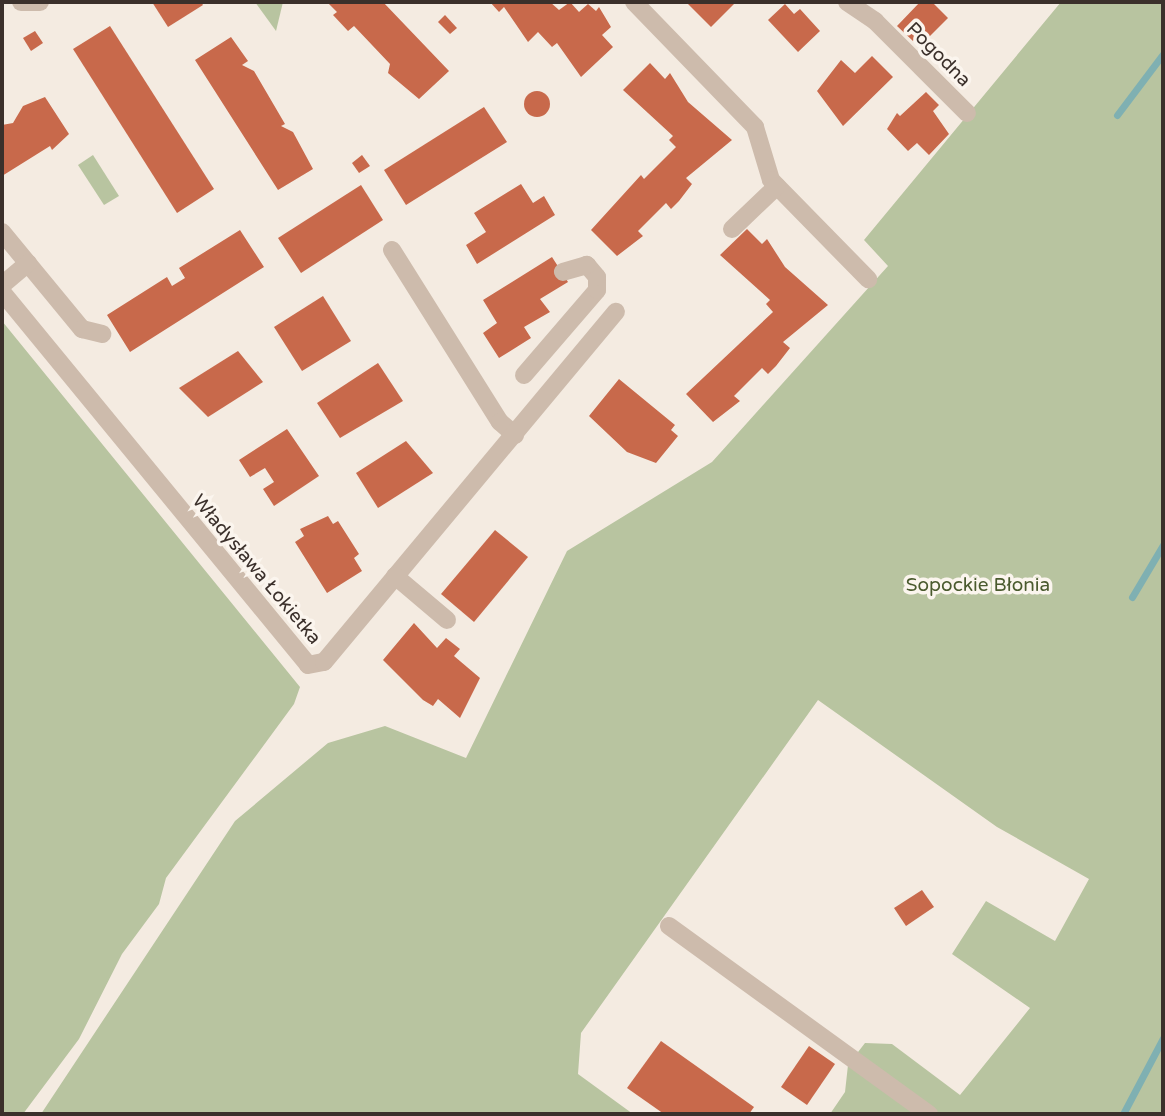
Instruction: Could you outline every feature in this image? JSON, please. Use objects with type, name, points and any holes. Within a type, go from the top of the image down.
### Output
[{"type":"street","points":[[20,2],[40,2]]},
{"type":"street","points":[[634,2],[755,127],[778,186],[868,279]]},
{"type":"street","name":"Pogodna","points":[[847,2],[875,21],[967,113]]},
{"type":"street","points":[[732,229],[778,186]]},
{"type":"street","points":[[2,232],[82,329],[102,334]]},
{"type":"street","points":[[392,250],[500,422],[515,435]]},
{"type":"street","points":[[2,285],[28,263]]},
{"type":"street","points":[[524,375],[597,290],[595,272],[582,264],[563,272]]},
{"type":"street","name":"Władysława Łokietka","points":[[2,292],[308,665],[324,662],[616,312]]},
{"type":"street","points":[[581,310],[602,329]]},
{"type":"street","points":[[395,576],[447,620]]},
{"type":"street","points":[[669,926],[929,1114]]},
{"type":"green space","points":[[255,2],[283,2],[276,31]]},
{"type":"green space","name":"Sopockie Błonia","points":[[1061,2],[1163,2],[1163,1114],[830,1114],[845,1092],[848,1065],[865,1043],[892,1044],[960,1095],[1030,1008],[952,954],[986,901],[1055,941],[1089,879],[997,827],[818,700],[581,1033],[578,1074],[633,1114],[41,1114],[235,821],[328,743],[385,726],[466,758],[567,551],[712,462],[888,266],[864,240]]},
{"type":"green space","points":[[93,155],[119,196],[104,205],[78,165]]},
{"type":"green space","points":[[2,321],[300,687],[294,704],[166,878],[159,904],[122,954],[79,1039],[23,1114],[2,1114]]},
{"type":"building","points":[[152,2],[201,2],[203,5],[168,27]]},
{"type":"building","points":[[327,2],[383,2],[449,71],[419,99],[388,73],[390,64],[354,26],[348,31],[333,15],[337,12]]},
{"type":"building","points":[[490,2],[550,2],[559,10],[570,2],[579,12],[588,4],[596,11],[599,7],[611,27],[602,35],[613,47],[581,77],[557,43],[552,47],[538,32],[528,42],[504,7],[499,12]]},
{"type":"building","points":[[686,2],[736,2],[711,27]]},
{"type":"building","points":[[920,2],[932,2],[948,18],[926,40],[920,33],[913,41],[897,26]]},
{"type":"building","points":[[785,4],[794,14],[800,9],[820,31],[798,52],[768,20]]},
{"type":"building","points":[[445,15],[457,28],[450,34],[438,22]]},
{"type":"building","points":[[110,26],[214,189],[177,213],[73,49]]},
{"type":"building","points":[[35,31],[43,43],[31,51],[23,38]]},
{"type":"building","points":[[231,37],[248,61],[242,65],[254,71],[285,124],[281,126],[293,132],[313,169],[278,190],[195,60]]},
{"type":"building","points":[[872,56],[893,77],[843,126],[817,91],[841,60],[855,73]]},
{"type":"building","points":[[650,63],[665,79],[670,73],[688,102],[732,140],[686,178],[692,184],[679,201],[671,209],[666,203],[638,231],[643,236],[617,256],[591,230],[641,175],[644,179],[676,147],[669,140],[673,136],[623,90]]},
{"type":"building","points":[[537,91],[546,95],[550,104],[546,113],[537,117],[528,113],[524,104],[528,95]]},
{"type":"building","points":[[926,92],[939,105],[933,111],[949,134],[929,155],[917,143],[908,151],[887,129],[897,113],[900,116]]},
{"type":"building","points":[[45,97],[69,134],[52,150],[50,146],[2,176],[2,125],[13,123],[23,106]]},
{"type":"building","points":[[484,107],[507,142],[406,205],[384,170]]},
{"type":"building","points":[[362,155],[370,166],[359,173],[352,163]]},
{"type":"building","points":[[521,184],[533,203],[544,196],[555,215],[477,264],[466,245],[486,232],[474,213]]},
{"type":"building","points":[[361,185],[383,220],[301,273],[278,238]]},
{"type":"building","points":[[747,229],[762,244],[767,239],[785,267],[828,305],[783,342],[790,348],[776,366],[768,374],[762,368],[734,396],[740,401],[713,422],[686,394],[773,312],[766,304],[770,300],[720,255]]},
{"type":"building","points":[[240,230],[264,267],[130,352],[107,315],[167,277],[172,286],[185,278],[179,268]]},
{"type":"building","points":[[552,257],[568,282],[540,299],[550,312],[524,327],[531,338],[499,358],[483,333],[497,323],[483,300]]},
{"type":"building","points":[[323,296],[351,341],[302,371],[274,327]]},
{"type":"building","points":[[238,351],[263,382],[208,417],[179,388]]},
{"type":"building","points":[[378,363],[403,401],[340,438],[317,403]]},
{"type":"building","points":[[619,379],[675,425],[671,430],[678,436],[656,463],[627,452],[589,416]]},
{"type":"building","points":[[287,429],[319,476],[274,506],[263,489],[274,482],[265,468],[250,477],[239,460]]},
{"type":"building","points":[[406,441],[433,473],[378,508],[356,473]]},
{"type":"building","points":[[328,516],[333,524],[338,521],[359,554],[354,558],[362,571],[327,593],[295,542],[304,536],[300,529]]},
{"type":"building","points":[[495,530],[528,557],[474,622],[441,594]]},
{"type":"building","points":[[414,623],[437,648],[446,638],[460,649],[454,656],[480,678],[460,718],[438,699],[433,706],[423,700],[383,660]]},
{"type":"building","points":[[922,890],[934,907],[906,926],[894,908]]},
{"type":"building","points":[[661,1041],[754,1107],[749,1114],[664,1114],[627,1088]]},
{"type":"building","points":[[809,1046],[835,1064],[807,1105],[781,1087]]},
{"type":"waterway","points":[[1117,115],[1163,54]]},
{"type":"waterway","points":[[1132,597],[1163,545]]},
{"type":"waterway","points":[[1123,1114],[1163,1038]]}]
